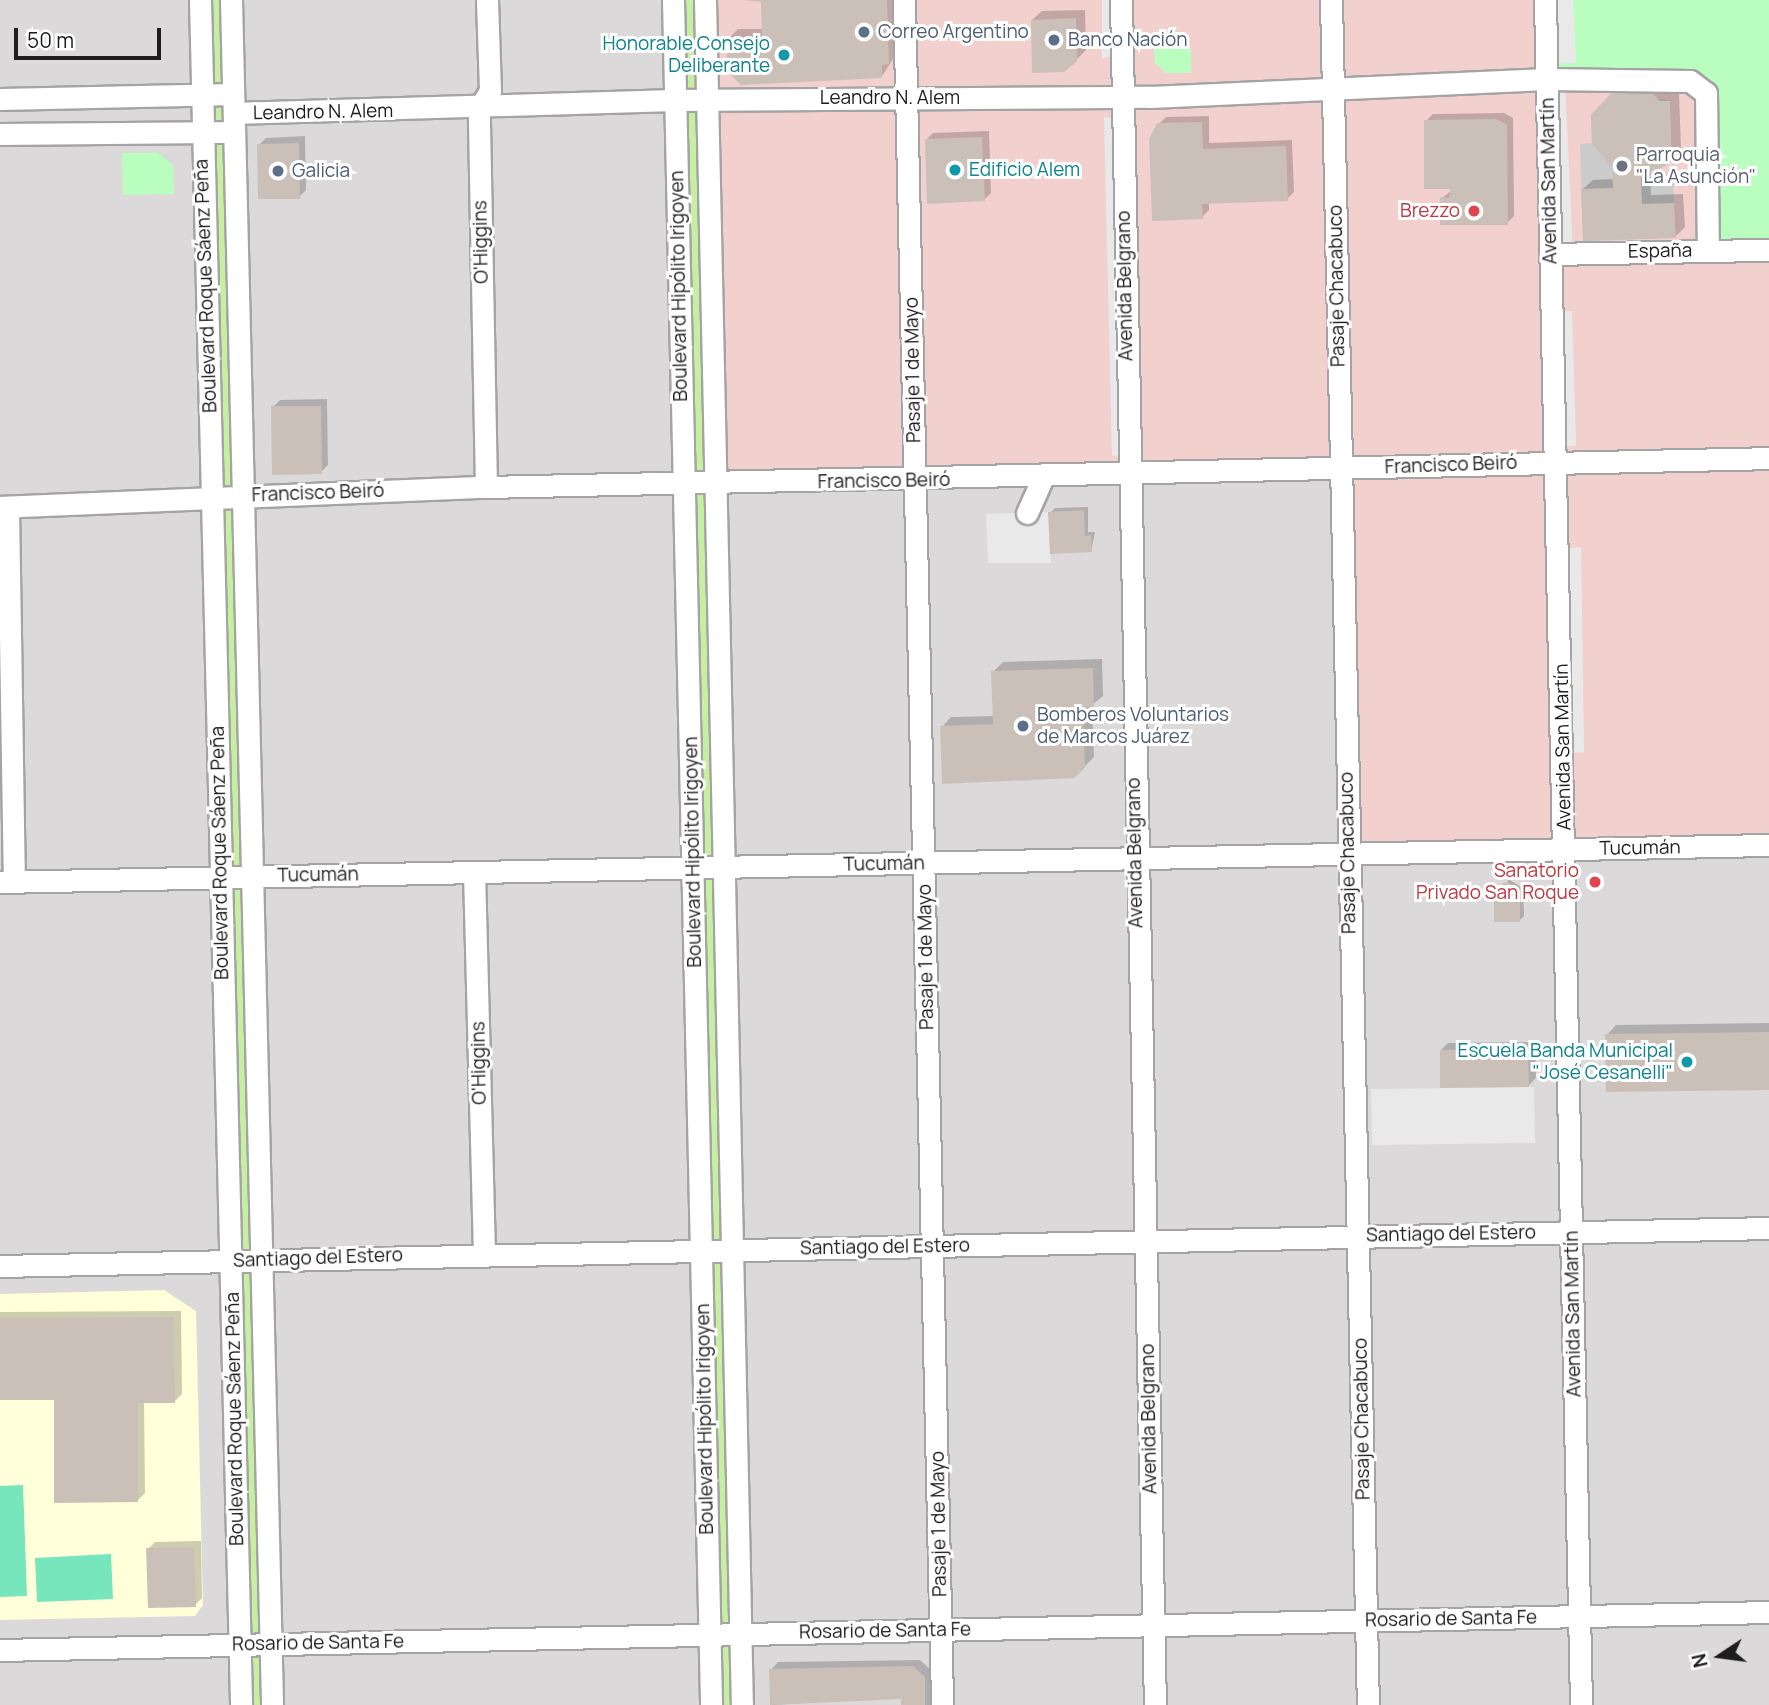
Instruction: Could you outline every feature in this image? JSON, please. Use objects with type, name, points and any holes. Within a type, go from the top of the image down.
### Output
[{"type":"street","name":"Boulevard Roque Sáenz Peña","points":[[200,0],[201,131],[242,1705]]},
{"type":"street","name":"Boulevard Roque Sáenz Peña","points":[[231,0],[240,496],[253,877],[272,1705]]},
{"type":"street","name":"O'Higgins","points":[[486,487],[479,109],[490,91],[487,0]]},
{"type":"street","name":"Boulevard Hipólito Irigoyen","points":[[673,0],[711,1705]]},
{"type":"street","name":"Boulevard Hipólito Irigoyen","points":[[705,0],[742,1705]]},
{"type":"street","name":"Pasaje 1 de Mayo","points":[[904,0],[934,1247],[942,1705]]},
{"type":"street","name":"Avenida Belgrano","points":[[1121,0],[1135,859],[1155,1705]]},
{"type":"street","name":"Pasaje Chacabuco","points":[[1331,0],[1368,1705]]},
{"type":"street","name":"Avenida San Martín","points":[[1545,0],[1581,1705]]},
{"type":"street","name":"Leandro N. Alem","points":[[0,134],[201,131],[233,113],[479,109],[675,100],[1123,97],[1547,79],[1690,81],[1706,93],[1708,250]]},
{"type":"street","name":"Leandro N. Alem","points":[[0,99],[201,96],[233,113]]},
{"type":"street","name":"España","points":[[1551,254],[1769,250]]},
{"type":"street","name":"Francisco Beiró","points":[[4,507],[212,496],[486,487],[916,481],[1556,461],[1769,458]]},
{"type":"street","points":[[1027,513],[1043,477]]},
{"type":"street","points":[[4,507],[7,882]]},
{"type":"street","name":"Tucumán","points":[[7,882],[1769,845]]},
{"type":"street","name":"O'Higgins","points":[[474,872],[484,1253]]},
{"type":"street","name":"Santiago del Estero","points":[[0,1266],[484,1253],[934,1247],[1358,1235],[1769,1228]]},
{"type":"street","name":"Rosario de Santa Fe","points":[[0,1650],[1769,1612]]},
{"type":"shaded area","points":[[0,0],[1769,0],[1769,1705],[0,1705]]},
{"type":"shaded area","points":[[705,0],[1769,0],[1769,845],[1348,854],[1340,468],[716,482]]},
{"type":"shaded area","points":[[1102,0],[1121,0],[1123,51],[1102,59]]},
{"type":"shaded area","points":[[1547,0],[1573,0],[1576,63],[1551,64]]},
{"type":"shaded area","points":[[1553,82],[1565,82],[1573,253],[1551,254]]},
{"type":"shaded area","name":"Parroquia \"La Asunción\"","points":[[1615,89],[1670,101],[1672,162],[1658,170],[1673,176],[1676,238],[1583,241],[1580,144],[1592,143],[1591,115]]},
{"type":"shaded area","points":[[1104,117],[1123,120],[1127,455],[1112,456]]},
{"type":"shaded area","points":[[1552,311],[1572,311],[1576,446],[1556,447]]},
{"type":"shaded area","points":[[1048,512],[1051,563],[988,563],[986,514]]},
{"type":"shaded area","points":[[1581,547],[1584,752],[1563,754],[1558,550]]},
{"type":"shaded area","points":[[1534,1087],[1535,1143],[1372,1145],[1371,1089]]},
{"type":"shaded area","points":[[164,1290],[196,1311],[203,1605],[195,1616],[0,1620],[0,1294]]},
{"type":"green space","points":[[211,0],[223,0],[262,1705],[250,1705]]},
{"type":"green space","points":[[673,0],[705,0],[742,1705],[711,1705]]},
{"type":"green space","points":[[1544,0],[1769,0],[1769,245],[1710,246],[1708,92],[1554,81]]},
{"type":"green space","points":[[1191,47],[1191,73],[1166,73],[1155,63],[1154,48]]},
{"type":"green space","points":[[122,153],[158,153],[173,165],[174,194],[123,195]]},
{"type":"green space","points":[[23,1485],[27,1596],[0,1597],[0,1486]]},
{"type":"green space","points":[[111,1554],[113,1599],[37,1602],[35,1558]]},
{"type":"building","name":"Honorable Consejo Deliberante","points":[[745,0],[887,0],[889,64],[882,65],[882,78],[741,85],[727,71],[727,38],[762,38],[761,2]]},
{"type":"building","name":"Banco Nación","points":[[1076,18],[1077,61],[1064,72],[1032,73],[1031,20]]},
{"type":"building","name":"Parroquia \"La Asunción\"","points":[[1647,88],[1660,101],[1670,101],[1672,162],[1641,178],[1642,204],[1674,203],[1676,238],[1583,241],[1581,189],[1613,188],[1612,167],[1592,144],[1591,115],[1615,89]]},
{"type":"building","points":[[1496,119],[1507,125],[1508,225],[1440,225],[1440,197],[1449,198],[1450,189],[1424,189],[1424,120]]},
{"type":"building","points":[[1202,122],[1203,149],[1286,146],[1288,201],[1202,204],[1203,219],[1152,221],[1149,139],[1157,123]]},
{"type":"building","name":"Edificio Alem","points":[[982,137],[985,201],[927,204],[925,139]]},
{"type":"building","name":"Galicia","points":[[299,143],[300,199],[258,199],[257,144]]},
{"type":"building","points":[[271,406],[321,406],[322,474],[272,475]]},
{"type":"building","points":[[1084,510],[1085,536],[1091,535],[1092,552],[1050,554],[1048,512]]},
{"type":"building","name":"Bomberos Voluntarios de Marcos Juárez","points":[[1093,668],[1094,707],[1083,708],[1085,768],[1074,778],[942,784],[940,726],[993,724],[991,671]]},
{"type":"building","points":[[1508,882],[1520,892],[1520,922],[1494,922],[1494,900],[1503,900],[1502,883]]},
{"type":"building","name":"Escuela Banda Municipal \"José Cesanelli\"","points":[[1769,1032],[1769,1090],[1606,1092],[1605,1034]]},
{"type":"building","points":[[1528,1048],[1529,1087],[1440,1088],[1440,1050]]},
{"type":"building","points":[[174,1317],[175,1403],[138,1403],[138,1502],[54,1503],[54,1400],[0,1400],[0,1318]]},
{"type":"building","points":[[194,1547],[196,1607],[148,1608],[146,1548]]},
{"type":"building","points":[[913,1666],[925,1677],[925,1705],[901,1705],[901,1699],[770,1705],[769,1669]]},
{"type":"place","name":"Correo Argentino","points":[[864,32]]},
{"type":"place","name":"Banco Nación","points":[[1054,40]]},
{"type":"place","name":"Honorable Consejo Deliberante","points":[[784,55]]},
{"type":"place","name":"Parroquia \"La Asunción\"","points":[[1622,166]]},
{"type":"place","name":"Edificio Alem","points":[[955,170]]},
{"type":"place","name":"Galicia","points":[[278,171]]},
{"type":"place","name":"Brezzo","points":[[1474,211]]},
{"type":"place","name":"Bomberos Voluntarios de Marcos Juárez","points":[[1023,726]]},
{"type":"place","name":"Sanatorio Privado San Roque","points":[[1595,882]]},
{"type":"place","name":"Escuela Banda Municipal \"José Cesanelli\"","points":[[1687,1062]]}]
